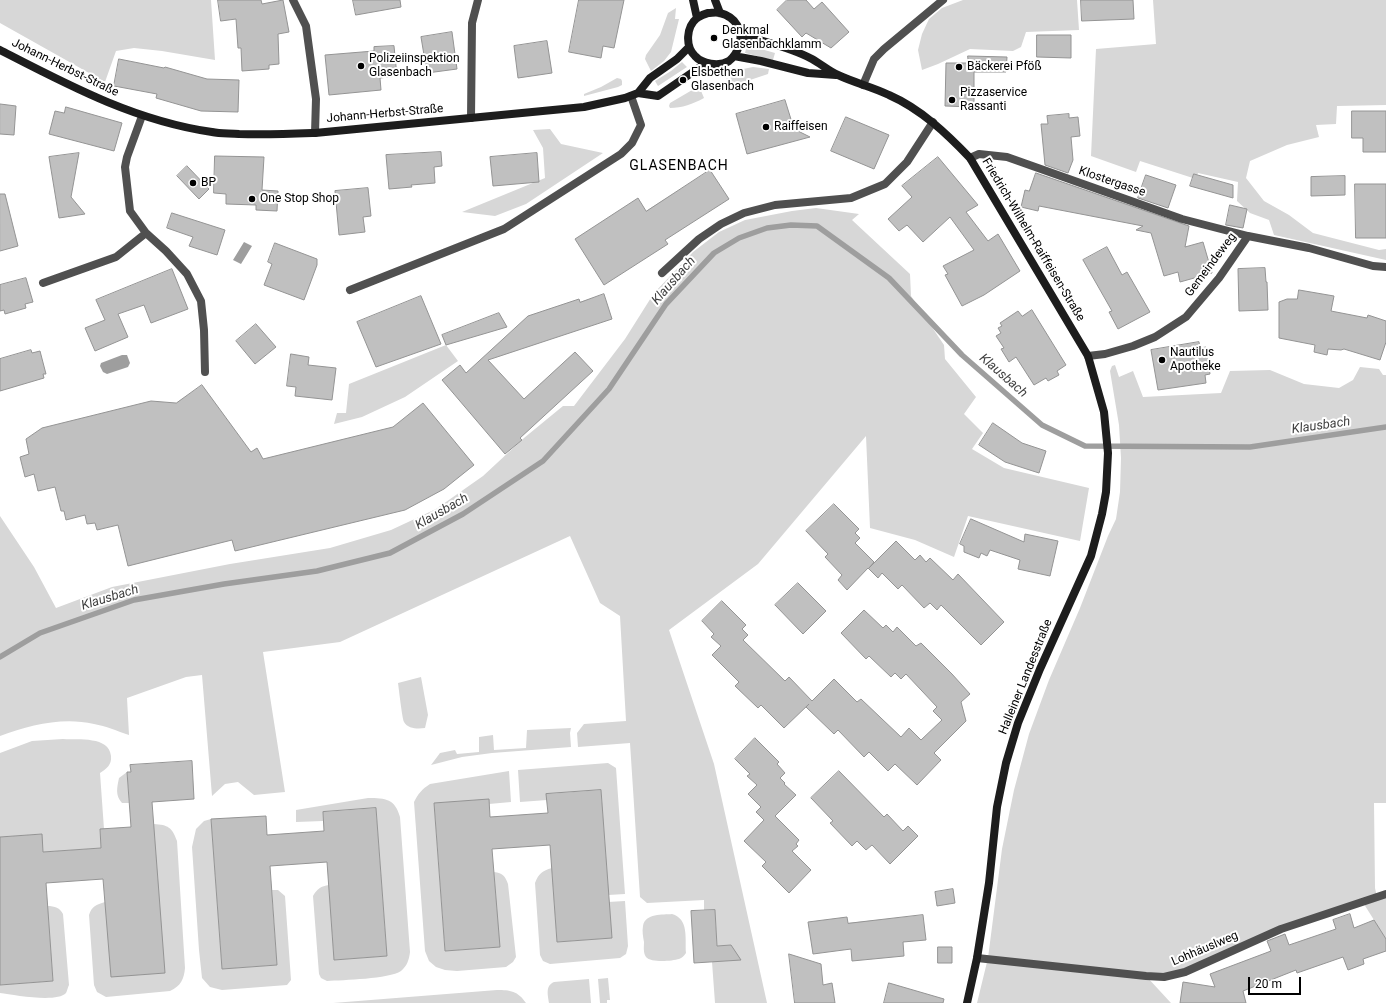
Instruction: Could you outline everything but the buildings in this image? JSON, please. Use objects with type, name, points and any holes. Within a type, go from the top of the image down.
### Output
[{"type":"main road","points":[[693,0],[697,18]]},
{"type":"main road","points":[[715,0],[720,13]]},
{"type":"main road","points":[[708,13],[720,13],[734,20],[738,26],[741,40],[737,52],[728,61],[719,64],[706,63],[695,56],[689,47],[687,38],[690,25],[697,18],[708,13]]},
{"type":"main road","name":"Friedrich-Wilhelm-Raiffeisen-Straße","points":[[740,34],[782,47],[812,59],[837,75],[890,95],[916,110],[950,137],[970,158],[1088,356],[1104,412]]},
{"type":"main road","points":[[634,95],[650,78],[677,59],[689,47]]},
{"type":"main road","name":"Johann-Herbst-Straße","points":[[0,50],[91,95],[163,123],[213,133],[272,135],[315,133],[584,107],[634,95],[658,96],[706,63]]},
{"type":"main road","name":"Friedrich-Wilhelm-Raiffeisen-Straße","points":[[734,56],[761,61],[808,74],[837,75]]},
{"type":"main road","name":"Halleiner Landesstraße","points":[[966,1003],[977,958],[989,883],[997,807],[1006,763],[1018,723],[1040,669],[1091,556],[1102,514],[1108,478],[1108,453],[1104,412]]},
{"type":"street","points":[[293,0],[306,26],[310,49],[316,99],[315,133]]},
{"type":"street","points":[[471,118],[472,22],[478,0]]},
{"type":"street","points":[[863,85],[874,59],[884,49],[944,0]]},
{"type":"street","points":[[350,290],[504,230],[621,154],[632,143],[641,125],[634,95]]},
{"type":"street","points":[[142,116],[126,167],[130,211],[146,233],[187,274],[201,301],[204,330],[205,372]]},
{"type":"street","points":[[662,273],[699,239],[721,224],[744,213],[775,206],[851,198],[885,184],[907,162],[933,122]]},
{"type":"street","name":"Klostergasse","points":[[970,158],[979,154],[1007,157],[1182,219],[1248,236]]},
{"type":"street","points":[[43,283],[116,257],[146,233]]},
{"type":"street","name":"Gemeindeweg","points":[[1088,356],[1105,354],[1133,346],[1155,337],[1186,317],[1219,278],[1248,236],[1309,248],[1373,266],[1386,267]]},
{"type":"street","name":"Lohhäuslweg","points":[[977,958],[1146,976],[1173,976],[1281,929],[1386,894]]},
{"type":"shaded area","points":[[0,0],[211,0],[215,60],[134,48],[116,51],[105,82],[0,23]]},
{"type":"shaded area","points":[[963,0],[1077,0],[1079,30],[1026,32],[1021,47],[1013,51],[970,49],[922,70],[918,50],[922,34],[929,19],[942,8]]},
{"type":"shaded area","points":[[1153,0],[1386,0],[1386,105],[1337,106],[1336,124],[1316,125],[1319,137],[1287,145],[1250,161],[1246,178],[1264,201],[1289,215],[1313,233],[1379,250],[1386,249],[1386,260],[1274,235],[1269,220],[1250,213],[1237,201],[1238,182],[1198,173],[1196,179],[1140,161],[1136,172],[1091,156],[1096,49],[1156,44]]},
{"type":"shaded area","points":[[676,8],[675,19],[679,19],[671,52],[664,61],[651,71],[645,59],[646,55],[660,35],[668,13]]},
{"type":"shaded area","points":[[747,45],[775,53],[773,60],[745,53]]},
{"type":"shaded area","points":[[682,62],[687,67],[658,86],[655,81]]},
{"type":"shaded area","points":[[753,67],[769,69],[768,74],[744,82],[740,86],[731,86],[727,80],[726,76],[743,69]]},
{"type":"shaded area","points":[[617,78],[621,79],[622,85],[584,96],[584,94]]},
{"type":"shaded area","points":[[699,86],[704,98],[687,105],[670,108],[670,103]]},
{"type":"shaded area","points":[[550,129],[561,144],[603,153],[526,204],[495,216],[462,212],[545,178],[543,148],[533,130]]},
{"type":"shaded area","points":[[816,208],[859,214],[852,220],[910,274],[911,296],[944,345],[945,359],[976,397],[964,414],[983,433],[972,449],[1004,468],[1089,488],[1080,541],[968,516],[954,557],[915,540],[870,528],[866,436],[758,564],[669,630],[714,764],[767,1003],[715,1003],[712,962],[731,945],[717,946],[715,910],[704,910],[704,900],[647,903],[640,897],[630,743],[578,747],[577,733],[584,724],[626,721],[620,616],[600,603],[570,536],[340,642],[263,652],[285,792],[254,795],[238,782],[225,784],[212,796],[202,675],[186,677],[127,698],[129,735],[107,727],[70,721],[46,723],[23,728],[0,736],[0,516],[34,567],[56,608],[112,587],[230,564],[330,548],[391,530],[436,509],[483,476],[524,438],[563,406],[574,406],[625,339],[654,293],[693,252],[719,232],[745,220]]},
{"type":"shaded area","points":[[244,242],[252,246],[241,264],[233,260]]},
{"type":"shaded area","points":[[446,345],[458,361],[405,397],[362,417],[334,424],[337,413],[346,413],[349,384]]},
{"type":"shaded area","points":[[122,355],[127,355],[130,363],[128,367],[107,374],[103,372],[100,366],[101,363]]},
{"type":"shaded area","points":[[1115,365],[1119,377],[1133,371],[1143,397],[1221,393],[1230,371],[1270,370],[1304,384],[1339,388],[1353,380],[1360,367],[1379,369],[1383,375],[1386,375],[1386,803],[1374,803],[1375,888],[1377,897],[1386,894],[1386,939],[1362,901],[1281,929],[1185,972],[1147,977],[1171,1003],[977,1003],[988,958],[1002,849],[1014,790],[1029,734],[1049,680],[1116,519],[1120,492],[1121,458],[1119,425],[1110,371],[1112,366]]},
{"type":"shaded area","points":[[421,677],[428,715],[425,728],[416,728],[408,726],[404,722],[398,683]]},
{"type":"shaded area","points":[[571,728],[571,747],[492,753],[462,757],[431,765],[440,753],[455,750],[457,754],[479,752],[479,737],[493,735],[494,750],[526,748],[527,730]]},
{"type":"shaded area","points":[[63,739],[92,740],[105,745],[109,750],[111,762],[100,773],[104,829],[100,830],[101,848],[43,852],[41,834],[0,837],[0,753],[32,741]]},
{"type":"shaded area","points":[[608,763],[616,768],[625,894],[608,895],[601,790],[547,794],[547,800],[520,802],[518,770]]},
{"type":"shaded area","points":[[509,771],[511,802],[489,804],[434,804],[445,951],[499,947],[494,872],[503,875],[508,884],[516,957],[513,962],[506,967],[457,971],[445,970],[436,967],[429,961],[425,951],[414,802],[420,792],[430,784]]},
{"type":"shaded area","points":[[127,772],[129,803],[122,803],[117,794],[119,778]]},
{"type":"shaded area","points":[[368,798],[380,798],[389,801],[395,806],[400,817],[410,952],[409,958],[403,969],[395,974],[366,979],[327,981],[321,978],[319,974],[313,896],[321,887],[329,885],[334,960],[387,956],[376,808],[323,812],[323,821],[296,822],[296,810]]},
{"type":"shaded area","points":[[211,819],[222,969],[277,965],[272,890],[278,890],[285,896],[291,980],[287,985],[222,990],[210,987],[202,978],[192,847],[196,829],[204,821]]},
{"type":"shaded area","points":[[154,824],[163,825],[169,828],[177,841],[185,968],[184,976],[181,982],[170,991],[106,997],[97,992],[94,985],[89,915],[95,906],[105,902]]},
{"type":"shaded area","points":[[552,868],[557,942],[611,938],[608,902],[625,901],[628,946],[626,954],[620,958],[550,964],[543,961],[540,955],[535,883],[541,873]]},
{"type":"shaded area","points":[[47,906],[57,908],[63,914],[69,985],[66,993],[54,998],[45,998],[25,997],[0,993],[0,985],[53,981]]},
{"type":"shaded area","points":[[672,914],[677,916],[684,925],[686,935],[686,953],[676,960],[662,961],[649,959],[646,957],[644,952],[644,922],[651,917]]},
{"type":"shaded area","points":[[608,978],[610,1000],[607,1000],[607,1003],[600,1003],[598,979]]},
{"type":"shaded area","points":[[589,979],[591,1003],[549,1003],[548,988],[554,982]]},
{"type":"shaded area","points":[[497,990],[513,992],[520,996],[526,1003],[333,1003]]},
{"type":"waterway","name":"Klausbach","points":[[0,657],[40,633],[134,600],[224,584],[317,571],[390,553],[463,514],[543,461],[609,389],[666,304],[714,253],[739,238],[767,228],[791,225],[817,226],[889,278],[962,355],[1042,425],[1085,446],[1250,447],[1386,427]]},
{"type":"place","name":"Denkmal Glasenbachklamm","points":[[714,38]]},
{"type":"place","name":"Polizeiinspektion Glasenbach","points":[[361,66]]},
{"type":"place","name":"Bäckerei Pföß","points":[[959,67]]},
{"type":"place","name":"Elsbethen Glasenbach","points":[[683,80]]},
{"type":"place","name":"Pizzaservice Rassanti","points":[[952,100]]},
{"type":"place","name":"Raiffeisen","points":[[766,127]]},
{"type":"place","name":"BP","points":[[193,183]]},
{"type":"place","name":"One Stop Shop","points":[[252,199]]},
{"type":"place","name":"Nautilus Apotheke","points":[[1162,360]]},
{"type":"district","name":"GLASENBACH","points":[[679,166]]}]
